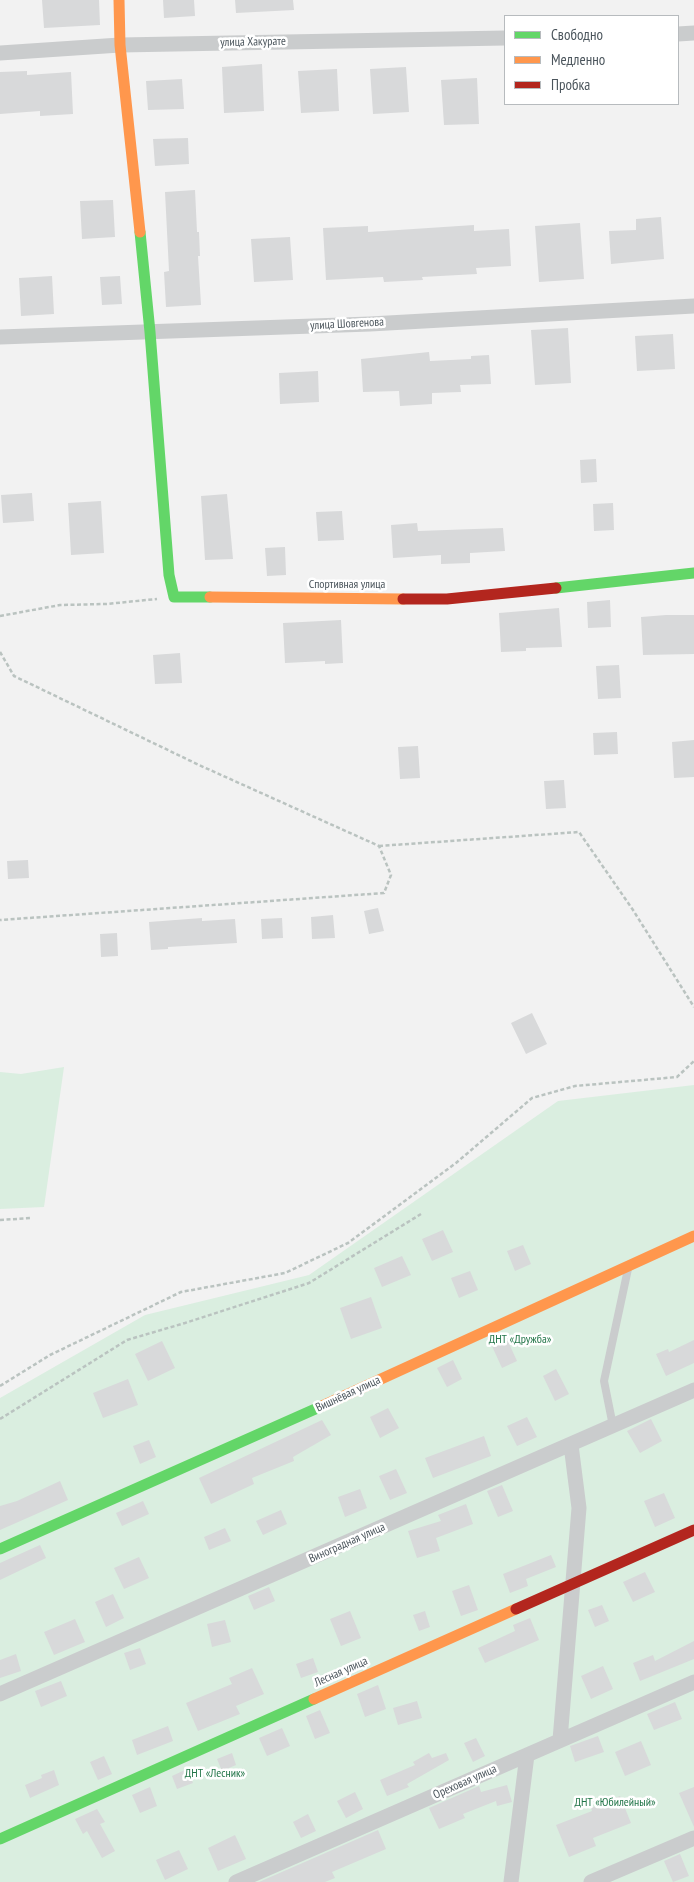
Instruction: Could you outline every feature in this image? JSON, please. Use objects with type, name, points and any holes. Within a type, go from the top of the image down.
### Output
[{"type":"street","points":[[119,0],[120,45],[150,332],[169,575],[174,597]]},
{"type":"street","points":[[679,34],[694,33]]},
{"type":"street","name":"улица Хакурате","points":[[0,53],[120,45],[504,38]]},
{"type":"street","name":"улица Шовгенова","points":[[0,337],[370,324],[694,306]]},
{"type":"street","name":"Спортивная улица","points":[[174,597],[447,599],[694,573]]},
{"type":"street","name":"Вишнёвая улица","points":[[0,1549],[294,1419],[694,1236]]},
{"type":"street","name":"Виноградная улица","points":[[0,1694],[694,1390]]},
{"type":"street","points":[[560,1740],[579,1508],[571,1445]]},
{"type":"street","name":"Лесная улица","points":[[0,1839],[694,1530]]},
{"type":"street","name":"Ореховая улица","points":[[236,1882],[694,1682]]},
{"type":"street","points":[[511,1882],[527,1755]]},
{"type":"street","points":[[591,1882],[694,1838]]},
{"type":"lane","points":[[613,1426],[604,1381],[628,1266]]},
{"type":"path","points":[[0,616],[60,605],[106,604],[174,597]]},
{"type":"path","points":[[0,652],[14,676],[198,765],[379,846],[579,832],[633,910],[694,1007]]},
{"type":"path","points":[[0,920],[384,893],[391,875],[379,846]]},
{"type":"path","points":[[0,1386],[50,1355],[181,1292],[285,1273],[348,1242],[456,1163],[532,1098],[575,1086],[677,1077],[694,1061]]},
{"type":"path","points":[[0,1419],[127,1340],[309,1282],[421,1214]]},
{"type":"path","points":[[0,1220],[31,1218]]},
{"type":"green space","points":[[64,1067],[44,1207],[0,1209],[0,1072],[21,1074]]},
{"type":"green space","points":[[694,1085],[694,1882],[0,1882],[0,1398],[145,1315],[309,1275],[558,1101]]},
{"type":"building","points":[[42,0],[99,0],[100,25],[44,28]]},
{"type":"building","points":[[163,0],[194,0],[195,16],[164,18]]},
{"type":"building","points":[[235,0],[293,0],[294,10],[236,13]]},
{"type":"building","points":[[262,64],[264,111],[224,113],[222,67]]},
{"type":"building","points":[[406,67],[409,112],[373,114],[370,69]]},
{"type":"building","points":[[337,69],[339,111],[301,113],[298,71]]},
{"type":"building","points":[[27,71],[27,75],[71,72],[73,114],[40,116],[40,111],[0,114],[0,72]]},
{"type":"building","points":[[477,78],[479,124],[444,125],[441,80]]},
{"type":"building","points":[[182,79],[184,109],[148,110],[146,81]]},
{"type":"building","points":[[188,138],[189,164],[155,166],[153,139]]},
{"type":"building","points":[[195,190],[197,232],[199,232],[200,256],[198,256],[201,305],[166,307],[164,272],[169,271],[165,192]]},
{"type":"building","points":[[113,200],[115,237],[82,239],[80,201]]},
{"type":"building","points":[[661,217],[664,259],[611,264],[609,231],[636,230],[636,219]]},
{"type":"building","points":[[580,223],[584,279],[539,282],[535,226]]},
{"type":"building","points":[[474,225],[474,231],[509,229],[511,266],[476,268],[477,274],[422,277],[423,280],[384,282],[383,277],[326,280],[323,228],[368,226],[368,232]]},
{"type":"building","points":[[290,237],[293,280],[254,282],[251,239]]},
{"type":"building","points":[[52,276],[54,314],[21,316],[19,278]]},
{"type":"building","points":[[120,276],[122,304],[102,305],[100,277]]},
{"type":"building","points":[[568,328],[571,383],[535,385],[531,330]]},
{"type":"building","points":[[673,334],[675,369],[637,371],[635,336]]},
{"type":"building","points":[[429,352],[430,361],[471,359],[471,356],[489,355],[491,384],[460,385],[461,392],[432,393],[432,404],[400,406],[399,391],[363,392],[361,359]]},
{"type":"building","points":[[318,371],[319,402],[280,404],[279,373]]},
{"type":"building","points":[[596,459],[597,482],[581,483],[580,460]]},
{"type":"building","points":[[32,493],[34,521],[3,523],[1,495]]},
{"type":"building","points":[[227,494],[233,559],[205,560],[201,496]]},
{"type":"building","points":[[101,501],[104,553],[71,555],[68,503]]},
{"type":"building","points":[[613,503],[614,530],[594,531],[593,504]]},
{"type":"building","points":[[342,511],[344,540],[318,541],[316,512]]},
{"type":"building","points":[[417,523],[418,531],[503,528],[505,551],[470,553],[470,563],[441,564],[441,555],[393,558],[391,525]]},
{"type":"building","points":[[285,547],[286,575],[267,576],[265,548]]},
{"type":"building","points":[[610,600],[611,627],[588,628],[587,602]]},
{"type":"building","points":[[559,608],[562,647],[526,648],[526,651],[501,652],[499,613]]},
{"type":"building","points":[[694,615],[694,654],[643,655],[641,617]]},
{"type":"building","points":[[341,620],[343,663],[325,664],[325,661],[285,663],[283,623]]},
{"type":"building","points":[[180,653],[182,683],[155,684],[153,655]]},
{"type":"building","points":[[619,665],[621,698],[598,699],[596,666]]},
{"type":"building","points":[[617,732],[618,754],[594,755],[593,733]]},
{"type":"building","points":[[694,740],[694,777],[674,778],[672,742]]},
{"type":"building","points":[[418,746],[420,778],[400,779],[398,747]]},
{"type":"building","points":[[564,780],[566,808],[546,809],[544,781]]},
{"type":"building","points":[[28,860],[29,878],[8,879],[7,861]]},
{"type":"building","points":[[378,908],[384,931],[369,934],[364,911]]},
{"type":"building","points":[[333,915],[335,938],[312,939],[311,917]]},
{"type":"building","points":[[202,918],[202,921],[235,919],[237,943],[168,947],[168,949],[151,950],[149,922]]},
{"type":"building","points":[[282,918],[283,938],[262,939],[261,919]]},
{"type":"building","points":[[117,933],[118,956],[101,957],[100,934]]},
{"type":"building","points":[[532,1013],[547,1044],[526,1054],[511,1023]]},
{"type":"building","points":[[443,1230],[453,1252],[432,1261],[422,1239]]},
{"type":"building","points":[[523,1245],[531,1264],[515,1271],[507,1251]]},
{"type":"building","points":[[402,1256],[411,1275],[382,1287],[374,1268]]},
{"type":"building","points":[[470,1271],[478,1290],[459,1298],[451,1278]]},
{"type":"building","points":[[371,1297],[382,1328],[351,1339],[340,1308]]},
{"type":"building","points":[[506,1337],[517,1361],[502,1368],[491,1344]]},
{"type":"building","points":[[694,1340],[694,1363],[666,1376],[656,1354],[668,1349],[669,1352]]},
{"type":"building","points":[[162,1341],[175,1368],[148,1381],[135,1354]]},
{"type":"building","points":[[453,1360],[462,1379],[447,1387],[437,1368]]},
{"type":"building","points":[[556,1369],[569,1394],[555,1401],[543,1376]]},
{"type":"building","points":[[128,1379],[138,1405],[103,1418],[93,1393]]},
{"type":"building","points":[[388,1408],[399,1428],[380,1438],[370,1417]]},
{"type":"building","points":[[527,1417],[537,1437],[517,1446],[507,1426]]},
{"type":"building","points":[[651,1419],[662,1441],[640,1453],[627,1431]]},
{"type":"building","points":[[322,1420],[331,1435],[293,1457],[294,1461],[252,1478],[254,1484],[211,1504],[199,1478]]},
{"type":"building","points":[[484,1436],[491,1456],[433,1478],[425,1458]]},
{"type":"building","points":[[149,1440],[156,1457],[140,1464],[133,1446]]},
{"type":"building","points":[[396,1469],[407,1493],[390,1500],[379,1476]]},
{"type":"building","points":[[60,1481],[68,1500],[0,1530],[0,1506],[17,1501]]},
{"type":"building","points":[[502,1485],[513,1511],[498,1517],[487,1491]]},
{"type":"building","points":[[360,1489],[367,1508],[345,1517],[338,1497]]},
{"type":"building","points":[[664,1493],[675,1518],[655,1527],[644,1501]]},
{"type":"building","points":[[143,1501],[149,1514],[122,1526],[116,1513]]},
{"type":"building","points":[[466,1504],[473,1524],[436,1538],[440,1551],[417,1558],[408,1531],[441,1521],[438,1515]]},
{"type":"building","points":[[281,1510],[287,1524],[263,1535],[256,1521]]},
{"type":"building","points":[[225,1528],[231,1541],[209,1550],[204,1537]]},
{"type":"building","points":[[40,1545],[46,1558],[0,1580],[0,1563]]},
{"type":"building","points":[[551,1555],[556,1567],[526,1579],[528,1586],[510,1593],[503,1574]]},
{"type":"building","points":[[139,1557],[149,1578],[124,1589],[114,1568]]},
{"type":"building","points":[[645,1572],[655,1592],[633,1602],[623,1582]]},
{"type":"building","points":[[469,1585],[478,1610],[461,1616],[452,1591]]},
{"type":"building","points":[[269,1587],[275,1601],[254,1610],[248,1596]]},
{"type":"building","points":[[113,1594],[124,1618],[106,1627],[95,1602]]},
{"type":"building","points":[[602,1605],[609,1621],[595,1627],[588,1610]]},
{"type":"building","points":[[350,1611],[361,1638],[341,1646],[330,1619]]},
{"type":"building","points":[[425,1611],[430,1627],[419,1631],[413,1615]]},
{"type":"building","points":[[530,1618],[539,1640],[485,1663],[478,1648],[515,1631],[513,1625]]},
{"type":"building","points":[[75,1619],[85,1642],[54,1655],[44,1632]]},
{"type":"building","points":[[225,1620],[231,1642],[212,1647],[207,1624]]},
{"type":"building","points":[[694,1641],[694,1659],[640,1681],[633,1663],[653,1655],[655,1661]]},
{"type":"building","points":[[140,1648],[146,1664],[130,1670],[124,1653]]},
{"type":"building","points":[[16,1654],[21,1671],[0,1678],[0,1660]]},
{"type":"building","points":[[313,1658],[318,1672],[301,1678],[296,1664]]},
{"type":"building","points":[[603,1666],[613,1689],[591,1699],[581,1676]]},
{"type":"building","points":[[252,1668],[264,1694],[236,1706],[240,1714],[198,1731],[186,1703],[232,1684],[229,1678]]},
{"type":"building","points":[[61,1681],[67,1696],[41,1707],[35,1691]]},
{"type":"building","points":[[378,1685],[386,1709],[365,1717],[357,1694]]},
{"type":"building","points":[[417,1701],[422,1718],[398,1725],[393,1708]]},
{"type":"building","points":[[675,1702],[682,1719],[654,1730],[647,1714]]},
{"type":"building","points":[[320,1710],[330,1733],[315,1739],[306,1716]]},
{"type":"building","points":[[168,1726],[173,1741],[137,1755],[132,1740]]},
{"type":"building","points":[[282,1728],[290,1746],[267,1756],[259,1738]]},
{"type":"building","points":[[598,1736],[604,1752],[575,1762],[570,1746]]},
{"type":"building","points":[[476,1738],[485,1756],[473,1762],[464,1743]]},
{"type":"building","points":[[641,1741],[651,1765],[625,1776],[615,1752]]},
{"type":"building","points":[[232,1753],[236,1765],[222,1771],[217,1759]]},
{"type":"building","points":[[429,1753],[432,1758],[446,1753],[449,1760],[407,1784],[409,1787],[387,1796],[380,1780],[415,1765],[413,1762]]},
{"type":"building","points":[[104,1756],[112,1774],[98,1780],[90,1762]]},
{"type":"building","points":[[187,1769],[193,1783],[177,1789],[172,1776]]},
{"type":"building","points":[[54,1770],[59,1785],[30,1798],[25,1785],[42,1778],[41,1775]]},
{"type":"building","points":[[507,1785],[512,1802],[497,1806],[496,1801],[463,1814],[465,1818],[439,1829],[429,1808],[479,1786],[481,1792]]},
{"type":"building","points":[[150,1787],[157,1806],[140,1813],[132,1795]]},
{"type":"building","points":[[694,1787],[694,1827],[679,1793]]},
{"type":"building","points":[[355,1792],[363,1809],[346,1818],[337,1801]]},
{"type":"building","points":[[620,1796],[631,1823],[593,1838],[596,1846],[569,1857],[556,1825],[592,1811],[591,1808]]},
{"type":"building","points":[[97,1809],[105,1822],[100,1824],[115,1851],[102,1858],[87,1831],[83,1834],[75,1819]]},
{"type":"building","points":[[308,1814],[316,1831],[301,1838],[293,1822]]},
{"type":"building","points":[[378,1830],[386,1849],[332,1872],[335,1878],[325,1882],[259,1882]]},
{"type":"building","points":[[235,1835],[246,1859],[218,1871],[208,1848]]},
{"type":"building","points":[[179,1850],[188,1869],[165,1880],[156,1860]]},
{"type":"building","points":[[680,1854],[689,1876],[673,1882],[664,1861]]},
{"type":"traffic: fast","points":[[140,232],[150,332],[169,575],[174,597],[210,597]]},
{"type":"traffic: fast","points":[[556,588],[694,573]]},
{"type":"traffic: fast","points":[[0,1549],[322,1406]]},
{"type":"traffic: fast","points":[[0,1839],[314,1699]]},
{"type":"traffic: slow","points":[[119,0],[120,45],[140,232]]},
{"type":"traffic: slow","points":[[210,597],[403,599]]},
{"type":"traffic: slow","points":[[322,1406],[694,1236]]},
{"type":"traffic: slow","points":[[314,1699],[516,1609]]},
{"type":"traffic: jam","points":[[403,599],[447,599],[556,588]]},
{"type":"traffic: jam","points":[[516,1609],[694,1530]]},
{"type":"park label","name":"ДНТ «Дружба»","points":[[520,1340]]},
{"type":"park label","name":"ДНТ «Лесник»","points":[[215,1774]]},
{"type":"park label","name":"ДНТ «Юбилейный»","points":[[615,1803]]}]
